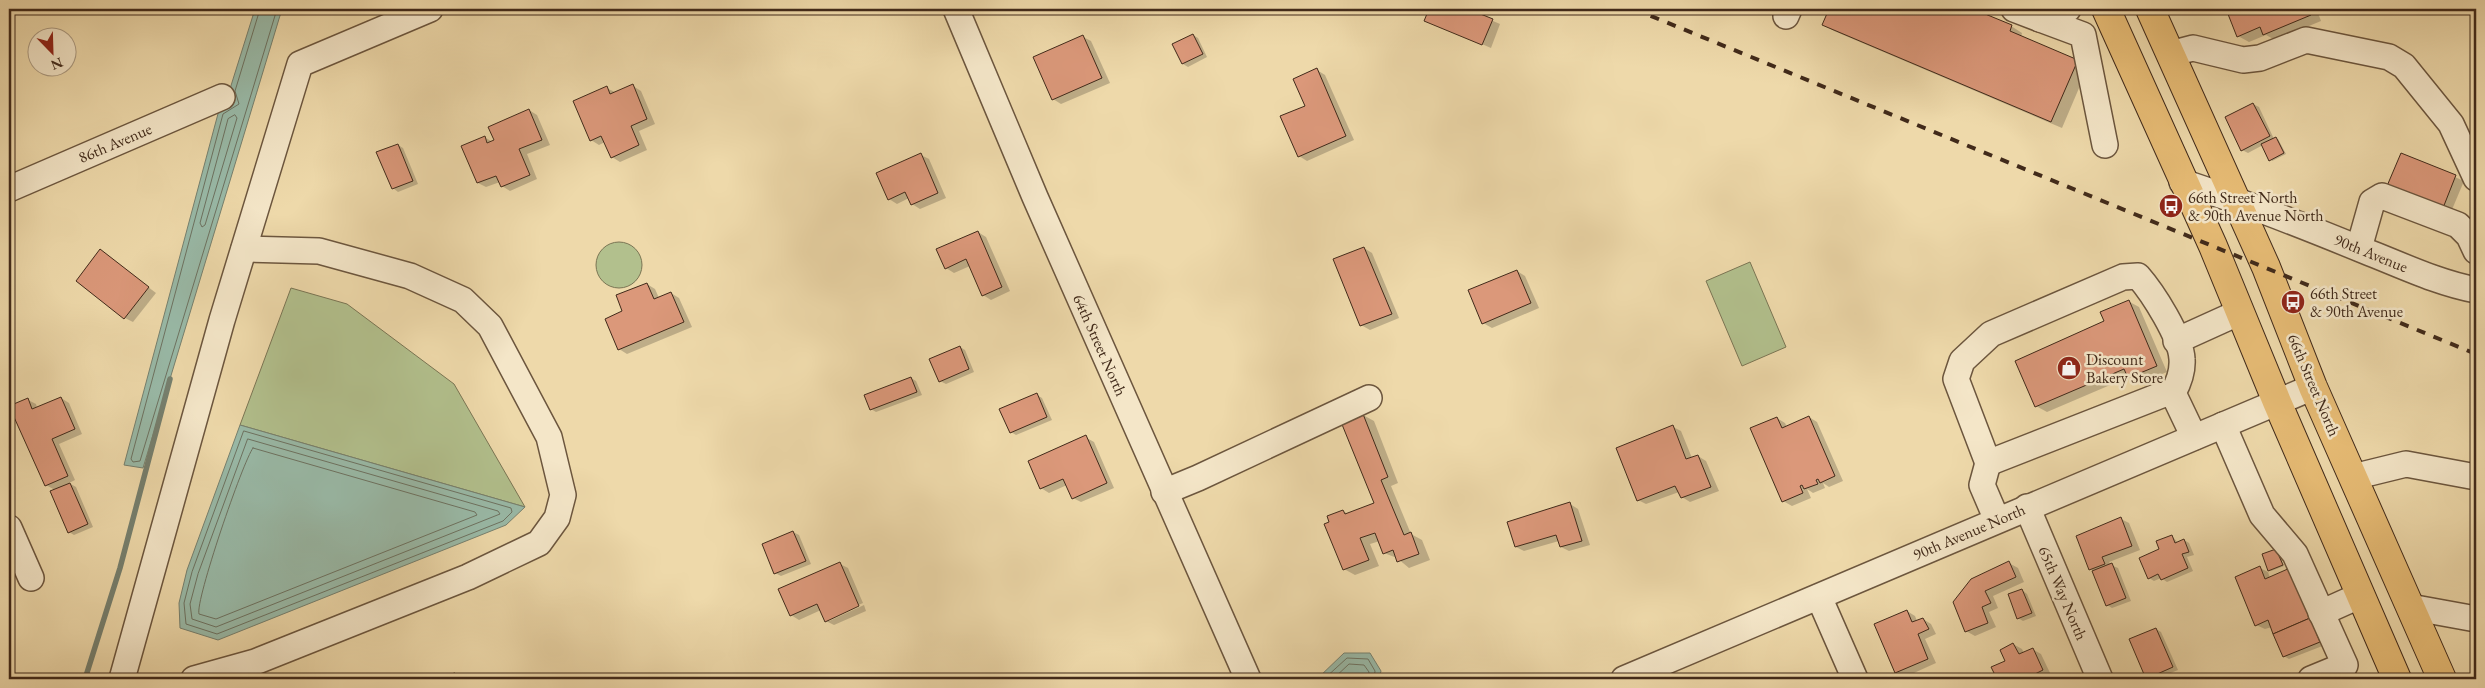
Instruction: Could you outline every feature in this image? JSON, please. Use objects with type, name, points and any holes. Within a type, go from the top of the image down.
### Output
[{"type":"main road","points":[[2106,9],[2182,182],[2213,246],[2277,402],[2397,679]]},
{"type":"main road","name":"66th Street North","points":[[2150,9],[2266,267],[2314,387],[2442,679]]},
{"type":"street","points":[[122,679],[186,444],[300,64],[430,9]]},
{"type":"street","name":"64th Street North","points":[[956,9],[1035,197],[1248,679]]},
{"type":"street","points":[[2014,9],[2083,35],[2104,145]]},
{"type":"street","points":[[2040,19],[2068,9]]},
{"type":"street","points":[[2170,54],[2193,48],[2243,60],[2260,58],[2306,40],[2389,57],[2404,66],[2451,124],[2476,178]]},
{"type":"street","name":"86th Avenue","points":[[9,189],[222,97]]},
{"type":"street","name":"90th Avenue","points":[[2182,182],[2235,199],[2428,275],[2476,290]]},
{"type":"street","points":[[2358,248],[2372,202],[2382,196],[2458,225],[2469,236],[2476,251]]},
{"type":"street","points":[[194,679],[255,662],[468,576],[539,543],[557,518],[564,495],[549,437],[490,326],[463,300],[410,276],[318,252],[244,249]]},
{"type":"street","points":[[2476,263],[2476,290]]},
{"type":"street","points":[[1997,520],[1982,485],[1988,464],[1956,378],[1962,361],[1991,334],[2123,277],[2138,276],[2153,293],[2176,341],[2182,357],[2181,376],[2174,393],[2194,437]]},
{"type":"street","points":[[2176,341],[2240,312]]},
{"type":"street","name":"90th Avenue North","points":[[1624,679],[2314,387]]},
{"type":"street","points":[[1988,464],[2164,394],[2174,393]]},
{"type":"street","points":[[1164,492],[1369,398]]},
{"type":"street","points":[[2223,425],[2262,515],[2295,554],[2344,665],[2311,679]]},
{"type":"street","points":[[2353,477],[2406,464],[2476,477]]},
{"type":"street","name":"65th Way North","points":[[2027,508],[2100,679]]},
{"type":"street","points":[[9,528],[31,578]]},
{"type":"street","points":[[2321,613],[2361,595]]},
{"type":"street","points":[[1819,597],[1855,679]]},
{"type":"street","points":[[2410,607],[2476,619]]},
{"type":"green space","points":[[619,242],[632,246],[638,252],[642,265],[638,278],[632,284],[619,288],[606,284],[600,278],[596,265],[600,252],[606,246]]},
{"type":"green space","points":[[1750,262],[1786,347],[1742,366],[1706,281]]},
{"type":"green space","points":[[291,288],[347,304],[454,384],[525,507],[240,425]]},
{"type":"water","points":[[255,9],[282,9],[143,468],[124,465],[219,110],[234,103],[229,92]]},
{"type":"water","points":[[240,425],[525,507],[506,525],[218,640],[180,628],[179,603],[187,570]]},
{"type":"water","points":[[1344,653],[1370,653],[1381,671],[1379,679],[1317,679]]},
{"type":"building","points":[[1429,9],[1468,9],[1493,19],[1482,45],[1424,21]]},
{"type":"building","points":[[1829,9],[1973,9],[2012,25],[2010,31],[2078,60],[2051,122],[1822,25]]},
{"type":"building","points":[[2226,9],[2308,9],[2311,15],[2263,35],[2260,27],[2237,37]]},
{"type":"building","points":[[1193,34],[1203,54],[1182,64],[1172,44]]},
{"type":"building","points":[[1083,35],[1102,78],[1052,100],[1033,57]]},
{"type":"building","points":[[1317,68],[1346,136],[1298,157],[1280,116],[1305,106],[1293,79]]},
{"type":"building","points":[[633,84],[647,119],[631,126],[639,145],[611,158],[601,136],[590,141],[573,101],[607,86],[610,94]]},
{"type":"building","points":[[2253,103],[2270,136],[2241,151],[2225,117]]},
{"type":"building","points":[[529,109],[542,140],[519,149],[530,175],[501,187],[496,176],[477,183],[461,146],[485,136],[487,143],[494,140],[488,127]]},
{"type":"building","points":[[2276,137],[2284,153],[2269,161],[2261,144]]},
{"type":"building","points":[[398,144],[413,181],[392,189],[376,152]]},
{"type":"building","points":[[921,153],[938,193],[911,205],[905,192],[888,200],[876,173]]},
{"type":"building","points":[[2401,153],[2456,175],[2443,208],[2387,186]]},
{"type":"building","points":[[978,231],[1002,287],[982,296],[966,259],[945,269],[936,249]]},
{"type":"building","points":[[1364,247],[1392,314],[1360,326],[1333,259]]},
{"type":"building","points":[[100,249],[149,287],[124,319],[76,281]]},
{"type":"building","points":[[1517,270],[1531,303],[1482,324],[1468,290]]},
{"type":"building","points":[[647,283],[654,299],[671,292],[684,322],[618,350],[605,319],[622,311],[616,295]]},
{"type":"building","points":[[2129,300],[2157,366],[2128,378],[2124,369],[2035,407],[2015,361],[2104,321],[2100,312]]},
{"type":"building","points":[[960,346],[969,369],[939,382],[929,359]]},
{"type":"building","points":[[911,377],[917,392],[870,410],[864,395]]},
{"type":"building","points":[[1037,393],[1047,417],[1010,433],[999,409]]},
{"type":"building","points":[[61,397],[75,429],[52,439],[68,476],[45,486],[9,406],[28,398],[32,409]]},
{"type":"building","points":[[1363,414],[1388,477],[1381,480],[1404,535],[1411,532],[1419,554],[1397,562],[1393,550],[1383,554],[1375,533],[1360,538],[1369,560],[1343,570],[1324,524],[1329,522],[1327,516],[1343,510],[1345,514],[1374,503],[1341,422]]},
{"type":"building","points":[[1809,416],[1835,476],[1820,483],[1818,479],[1816,480],[1818,484],[1804,489],[1802,485],[1800,486],[1803,493],[1782,502],[1750,428],[1777,417],[1782,428]]},
{"type":"building","points":[[1673,425],[1686,459],[1698,455],[1711,487],[1681,498],[1675,486],[1637,501],[1616,448]]},
{"type":"building","points":[[1086,435],[1107,483],[1072,499],[1063,479],[1040,489],[1028,461]]},
{"type":"building","points":[[70,483],[88,524],[68,533],[50,491]]},
{"type":"building","points":[[1570,502],[1582,541],[1560,547],[1556,535],[1515,547],[1507,522]]},
{"type":"building","points":[[2121,517],[2132,546],[2102,557],[2105,564],[2089,570],[2076,536]]},
{"type":"building","points":[[793,531],[806,561],[774,574],[762,544]]},
{"type":"building","points":[[2172,535],[2175,543],[2184,539],[2189,552],[2182,554],[2188,568],[2161,580],[2158,574],[2148,579],[2139,558],[2159,549],[2156,541]]},
{"type":"building","points":[[2276,549],[2283,565],[2268,571],[2262,554]]},
{"type":"building","points":[[2476,558],[2476,572],[2472,560]]},
{"type":"building","points":[[2009,561],[2016,577],[1985,591],[1991,603],[1982,607],[1988,623],[1965,632],[1953,602],[1971,579]]},
{"type":"building","points":[[840,562],[859,606],[825,622],[817,604],[790,616],[778,589]]},
{"type":"building","points":[[2112,563],[2126,598],[2106,606],[2092,571]]},
{"type":"building","points":[[2260,566],[2265,579],[2290,568],[2310,618],[2273,634],[2268,620],[2255,626],[2235,577]]},
{"type":"building","points":[[2022,589],[2032,613],[2017,619],[2008,594]]},
{"type":"building","points":[[1907,610],[1912,622],[1923,618],[1929,629],[1918,634],[1928,659],[1895,673],[1874,624]]},
{"type":"building","points":[[2310,618],[2320,642],[2283,657],[2273,634]]},
{"type":"building","points":[[2156,628],[2173,667],[2146,679],[2129,639]]},
{"type":"building","points":[[2013,643],[2019,654],[2033,648],[2043,670],[2029,677],[2030,679],[1997,679],[1991,667],[2005,661],[2000,650]]},
{"type":"building","points":[[455,673],[456,679],[428,679]]},
{"type":"waterway","points":[[85,679],[120,568],[170,379]]},
{"type":"railway","points":[[1634,9],[2476,354]]},
{"type":"place","name":"66th Street North & 90th Avenue North","points":[[2171,206]]},
{"type":"place","name":"66th Street & 90th Avenue","points":[[2293,302]]},
{"type":"place","name":"Discount Bakery Store","points":[[2069,368]]}]
